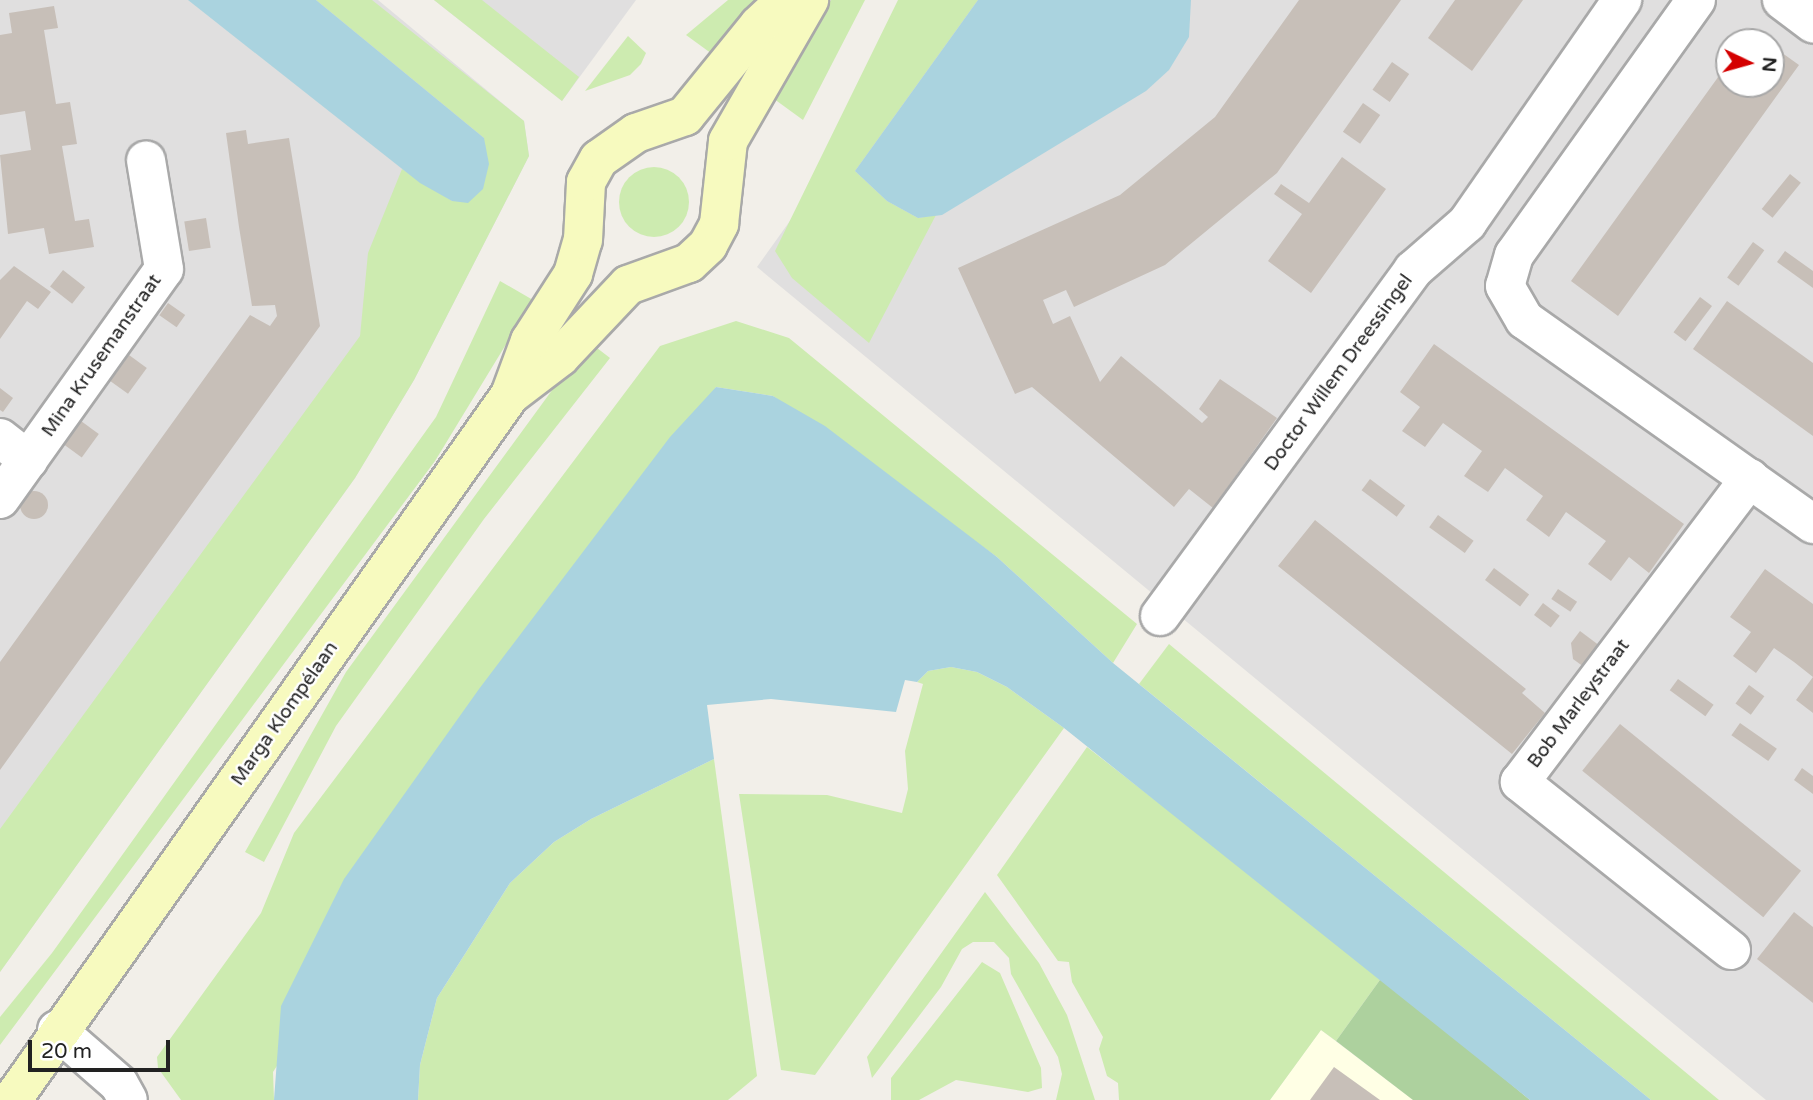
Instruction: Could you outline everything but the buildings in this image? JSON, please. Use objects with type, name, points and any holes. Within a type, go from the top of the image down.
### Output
[{"type":"street","name":"Marga Klompélaan","points":[[12,1100],[57,1030],[510,395],[530,341],[573,274],[583,240],[586,181],[599,159],[636,133],[685,116],[758,25],[786,0]]},
{"type":"street","name":"Marga Klompélaan","points":[[510,395],[560,356],[628,285],[689,262],[708,245],[719,224],[728,141],[809,0]]},
{"type":"street","name":"Doctor Willem Dreessingel","points":[[1160,615],[1413,270],[1467,223],[1622,0]]},
{"type":"street","points":[[1639,0],[1687,13],[1514,255],[1505,286],[1525,320],[1813,524]]},
{"type":"street","points":[[1782,0],[1813,23]]},
{"type":"street","name":"Mina Krusemanstraat","points":[[0,499],[14,449],[164,269],[146,160]]},
{"type":"street","name":"Bob Marleystraat","points":[[1731,950],[1520,782],[1750,478]]},
{"type":"street","name":"Marga Klompélaan","points":[[0,1066],[57,1030]]},
{"type":"street","points":[[57,1030],[119,1084],[128,1100]]},
{"type":"shaded area","points":[[0,0],[378,0],[524,121],[529,156],[414,380],[355,478],[0,972]]},
{"type":"shaded area","points":[[434,0],[636,0],[562,101]]},
{"type":"shaded area","points":[[948,0],[1813,0],[1813,1100],[1766,1100],[757,267]]},
{"type":"shaded area","points":[[1321,1030],[1413,1100],[1270,1100]]},
{"type":"green space","points":[[316,0],[372,0],[524,121],[529,156],[414,380],[355,478],[0,972],[0,829],[360,336],[368,253],[402,169],[452,201],[484,138]]},
{"type":"green space","points":[[434,0],[482,0],[579,77],[562,101]]},
{"type":"green space","points":[[728,0],[764,0],[719,59],[686,35]]},
{"type":"green space","points":[[831,0],[865,0],[803,120],[770,96]]},
{"type":"green space","points":[[898,0],[978,0],[855,171],[887,201],[918,218],[936,215],[869,343],[792,278],[775,251]]},
{"type":"green space","points":[[628,36],[646,53],[641,64],[630,75],[585,91]]},
{"type":"green space","points":[[654,167],[679,177],[689,202],[679,227],[654,237],[629,227],[619,202],[629,177]]},
{"type":"green space","points":[[500,281],[533,300],[435,461],[0,1045],[0,1017],[52,953],[436,417]]},
{"type":"green space","points":[[736,321],[789,338],[1137,624],[1113,663],[997,557],[773,396],[716,387],[273,1072],[274,1100],[181,1100],[158,1068],[157,1057],[261,913],[294,833],[660,346]]},
{"type":"green space","points":[[588,341],[610,358],[484,519],[336,726],[264,862],[245,852],[346,672]]},
{"type":"green space","points":[[1169,644],[1719,1100],[1651,1100],[1139,684]]},
{"type":"green space","points":[[951,667],[977,672],[1007,687],[1064,728],[815,1075],[781,1070],[739,794],[827,795],[902,813],[908,789],[905,751],[923,684],[917,682],[928,671]]},
{"type":"green space","points":[[1087,747],[1382,977],[1336,1041],[1321,1030],[1270,1100],[1119,1100],[1118,1083],[1107,1076],[1099,1049],[1103,1037],[1072,982],[1069,962],[1058,961],[997,875]]},
{"type":"green space","points":[[714,759],[757,1076],[728,1100],[418,1100],[420,1065],[437,998],[510,883],[554,842],[591,819]]},
{"type":"green space","points":[[985,892],[1039,963],[1067,1015],[1095,1100],[1056,1100],[1062,1074],[1058,1057],[1011,974],[1009,958],[994,942],[973,942],[962,949],[941,987],[872,1078],[867,1057]]},
{"type":"green space","points":[[982,962],[1000,973],[1041,1068],[1042,1088],[1028,1092],[956,1080],[919,1100],[891,1100],[891,1078]]},
{"type":"green space","points":[[1382,977],[1530,1100],[1413,1100],[1336,1041]]},
{"type":"water","points":[[188,0],[316,0],[484,138],[489,164],[483,189],[468,203],[452,201],[420,183]]},
{"type":"water","points":[[978,0],[1191,0],[1189,37],[1169,70],[1146,91],[942,215],[918,218],[887,201],[855,171]]},
{"type":"water","points":[[716,387],[773,396],[825,426],[997,557],[1113,663],[1651,1100],[1530,1100],[1064,728],[1007,687],[977,672],[951,667],[928,671],[917,682],[905,680],[896,712],[771,699],[707,705],[714,759],[591,819],[554,842],[510,883],[437,998],[420,1065],[418,1100],[274,1100],[281,1006],[344,879],[479,689],[670,437]]}]
